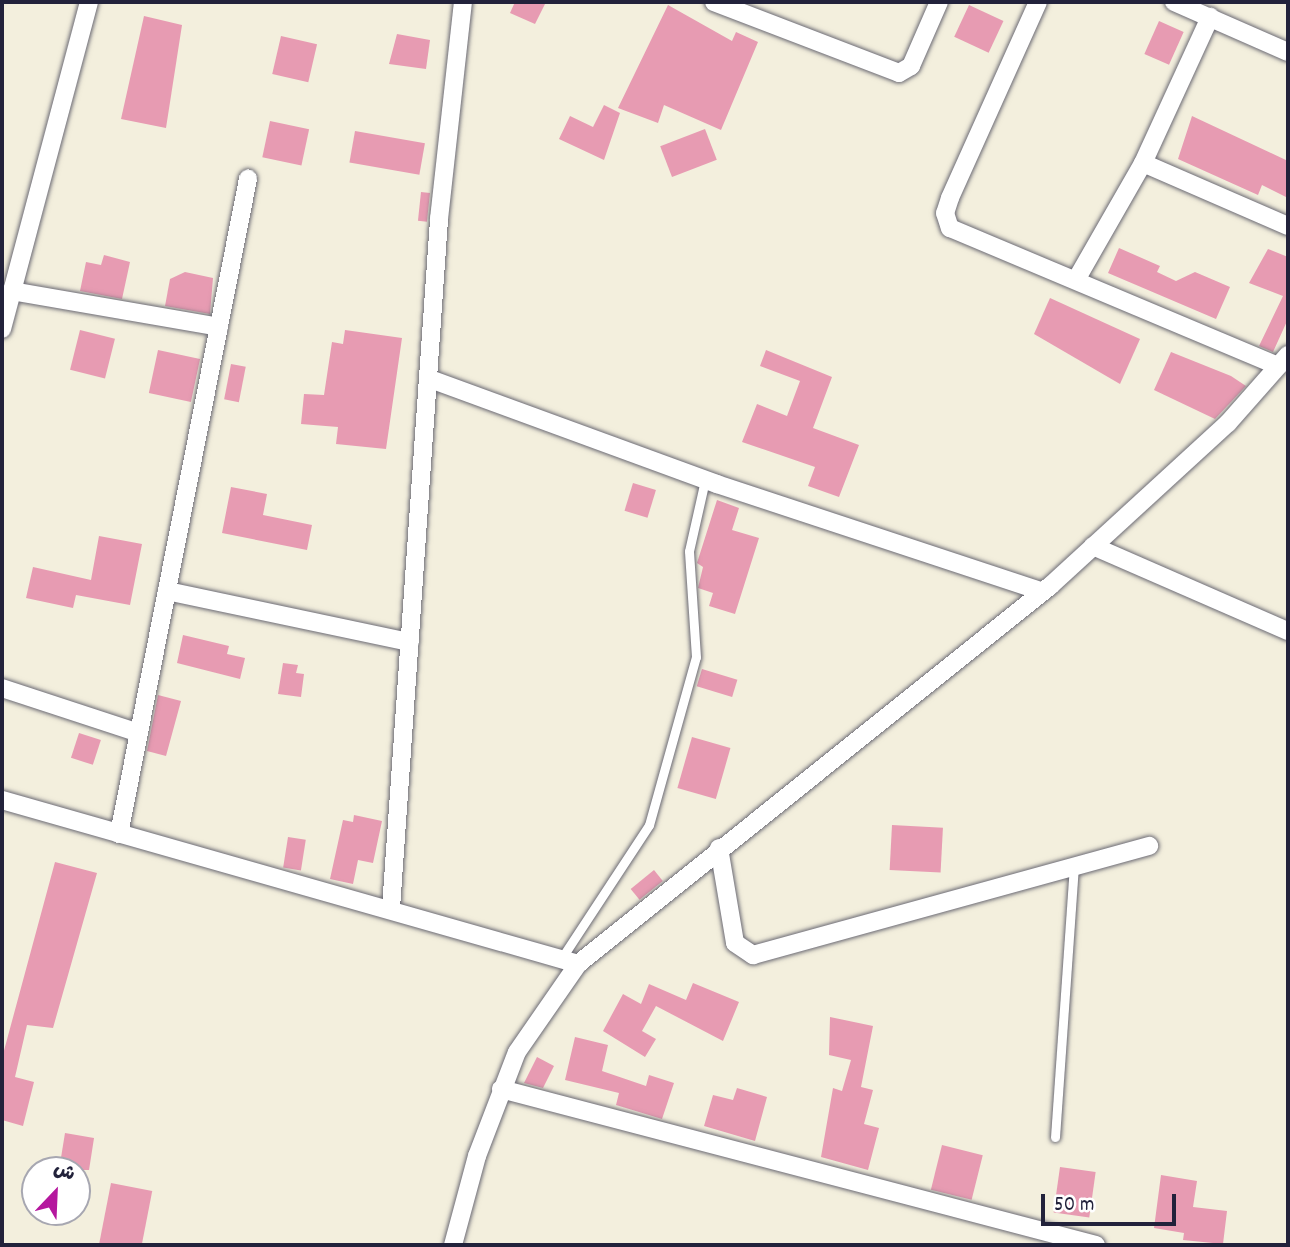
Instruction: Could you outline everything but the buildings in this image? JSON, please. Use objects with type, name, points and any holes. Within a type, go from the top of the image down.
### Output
[{"type":"street","points":[[2,329],[89,2]]},
{"type":"street","points":[[391,908],[449,105],[463,2]]},
{"type":"street","points":[[714,2],[899,73],[911,66],[939,2]]},
{"type":"street","points":[[453,1245],[501,1089],[569,961],[719,848],[1043,592],[1228,423],[1283,360],[964,236],[946,221],[950,198],[1038,2]]},
{"type":"street","points":[[1174,2],[1288,52]]},
{"type":"street","points":[[1076,279],[1143,163],[1210,17]]},
{"type":"street","points":[[1143,163],[1288,226]]},
{"type":"street","points":[[119,834],[248,179]]},
{"type":"street","points":[[11,291],[219,327]]},
{"type":"street","points":[[430,379],[705,480],[1043,592]]},
{"type":"street","points":[[1093,546],[1288,631]]},
{"type":"street","points":[[167,591],[410,642]]},
{"type":"street","points":[[2,688],[139,733]]},
{"type":"street","points":[[2,800],[391,908],[569,961]]},
{"type":"street","points":[[719,848],[735,943],[753,955],[1149,846]]},
{"type":"street","points":[[501,1089],[1096,1245]]},
{"type":"lane","points":[[569,961],[649,825],[696,657],[689,551],[705,480]]},
{"type":"lane","points":[[1055,1137],[1074,867]]}]
